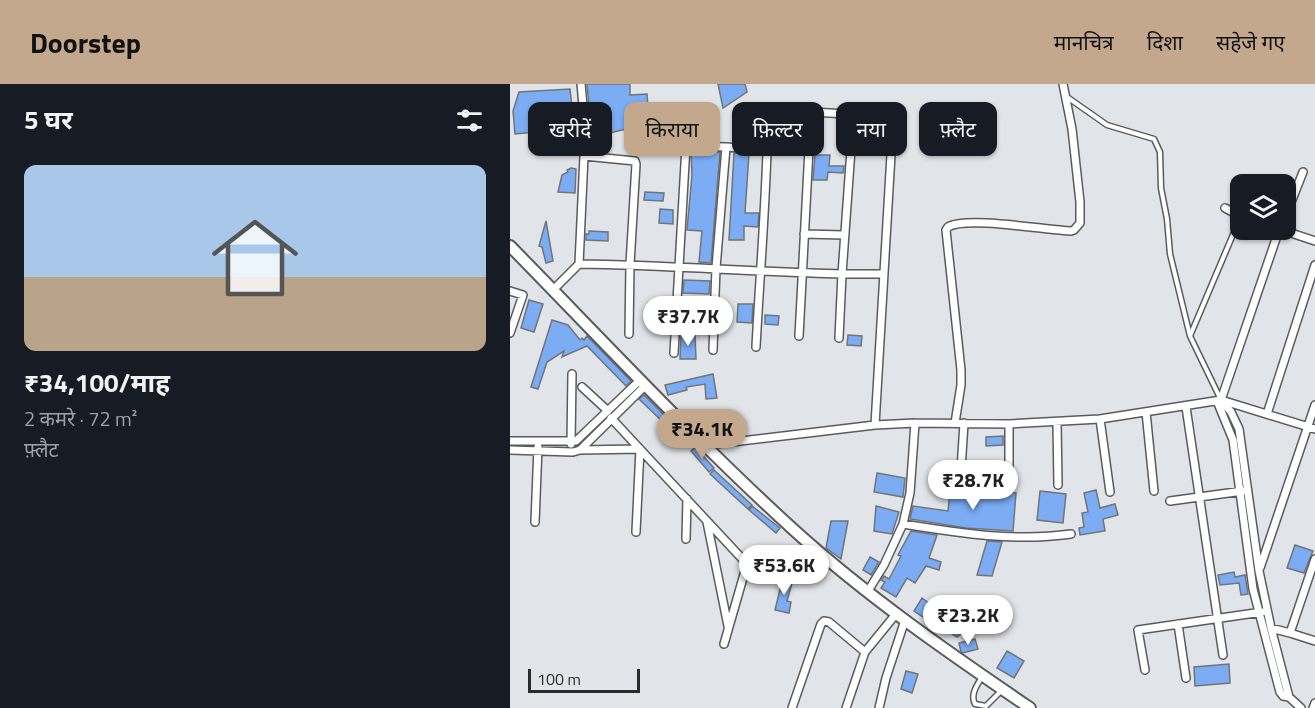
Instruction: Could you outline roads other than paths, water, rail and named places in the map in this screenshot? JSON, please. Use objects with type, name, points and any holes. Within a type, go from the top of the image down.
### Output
[{"type":"main road","points":[[510,246],[643,382],[796,532],[900,617],[1030,708]]},
{"type":"street","points":[[581,84],[583,102]]},
{"type":"street","points":[[955,423],[962,370],[945,235],[948,227],[955,224],[1000,224],[1074,231],[1080,224],[1080,202],[1072,129],[1063,84]]},
{"type":"street","points":[[720,147],[732,147]]},
{"type":"street","points":[[713,350],[716,268],[726,147]]},
{"type":"street","points":[[553,290],[579,264],[584,156],[635,161],[629,334]]},
{"type":"street","points":[[674,353],[685,156]]},
{"type":"street","points":[[756,347],[767,156]]},
{"type":"street","points":[[799,336],[808,156]]},
{"type":"street","points":[[838,338],[850,156]]},
{"type":"street","points":[[875,425],[891,156]]},
{"type":"street","points":[[1296,189],[1303,172]]},
{"type":"street","points":[[1225,208],[1230,211]]},
{"type":"street","points":[[804,234],[844,234]]},
{"type":"street","points":[[1296,235],[1315,241]]},
{"type":"street","points":[[1276,240],[1219,401],[1232,434],[1258,612],[1280,692],[1283,696],[1290,697]]},
{"type":"street","points":[[579,264],[884,274]]},
{"type":"street","points":[[1267,414],[1315,265]]},
{"type":"street","points":[[510,291],[523,295],[510,332]]},
{"type":"street","points":[[572,374],[571,442],[576,451]]},
{"type":"street","points":[[576,451],[643,382]]},
{"type":"street","points":[[582,387],[606,418],[639,449],[747,564],[724,644]]},
{"type":"street","points":[[1219,401],[1231,412],[1239,429],[1259,571],[1267,611],[1290,697],[1301,708]]},
{"type":"street","points":[[707,445],[875,425],[1057,422],[1100,419],[1219,401],[1311,428]]},
{"type":"street","points":[[1259,571],[1311,428],[1315,405]]},
{"type":"street","points":[[1186,407],[1223,655]]},
{"type":"street","points":[[1146,412],[1154,491]]},
{"type":"street","points":[[510,441],[576,441],[606,418]]},
{"type":"street","points":[[1100,419],[1110,492]]},
{"type":"street","points":[[1057,422],[1058,485]]},
{"type":"street","points":[[868,591],[884,565],[903,524],[910,494],[915,423]]},
{"type":"street","points":[[960,484],[964,423]]},
{"type":"street","points":[[1009,423],[1009,485]]},
{"type":"street","points":[[535,522],[538,442]]},
{"type":"street","points":[[510,450],[639,449]]},
{"type":"street","points":[[636,532],[639,449]]},
{"type":"street","points":[[1170,501],[1249,490]]},
{"type":"street","points":[[686,539],[687,500]]},
{"type":"street","points":[[707,520],[728,628]]},
{"type":"street","points":[[903,524],[998,537],[1043,538],[1071,534]]},
{"type":"street","points":[[1290,633],[1315,559]]},
{"type":"street","points":[[1144,670],[1138,630],[1267,611]]},
{"type":"street","points":[[846,708],[865,652],[900,617]]},
{"type":"street","points":[[879,708],[900,617]]},
{"type":"street","points":[[792,708],[824,621],[829,622],[865,652]]},
{"type":"street","points":[[1178,624],[1186,678]]},
{"type":"street","points":[[1271,628],[1315,641]]},
{"type":"street","points":[[1313,708],[1315,703]]},
{"type":"lane","points":[[1065,96],[1107,125],[1154,139],[1160,152],[1161,188],[1170,254],[1190,336],[1219,401]]},
{"type":"lane","points":[[1190,336],[1230,240]]},
{"type":"lane","points":[[982,676],[974,693],[975,704],[986,706],[1003,690]]}]
